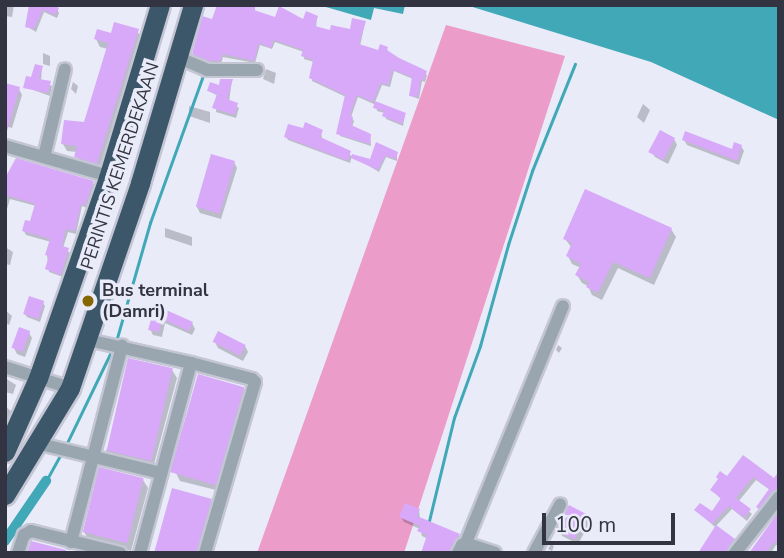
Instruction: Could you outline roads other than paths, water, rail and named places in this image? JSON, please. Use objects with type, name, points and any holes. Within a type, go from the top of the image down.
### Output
[{"type":"highway","points":[[5,452],[37,378],[108,176],[160,5]]},
{"type":"highway","name":"PERINTIS KEMERDEKAAN","points":[[7,492],[70,388],[140,183],[193,5]]},
{"type":"street","points":[[179,50],[207,70],[257,70]]},
{"type":"street","points":[[44,157],[65,69]]},
{"type":"street","points":[[5,146],[108,176]]},
{"type":"street","points":[[495,553],[462,549],[563,306]]},
{"type":"street","points":[[88,340],[191,363],[255,382],[205,553]]},
{"type":"street","points":[[71,542],[91,456],[122,346]]},
{"type":"street","points":[[140,553],[191,363]]},
{"type":"street","points":[[5,367],[70,388]]},
{"type":"street","points":[[36,443],[161,473]]},
{"type":"street","points":[[735,553],[779,497]]},
{"type":"street","points":[[534,553],[560,505]]},
{"type":"street","points":[[18,553],[24,535],[31,531],[120,553]]},
{"type":"water","points":[[319,5],[405,5],[403,14],[374,8],[371,20]]},
{"type":"water","points":[[466,5],[779,5],[779,120],[651,62]]},
{"type":"waterway","points":[[429,521],[454,418],[480,346],[508,245],[532,171],[575,64]]},
{"type":"waterway","points":[[117,338],[150,223],[203,76]]},
{"type":"waterway","points":[[67,443],[111,352]]},
{"type":"waterway","points":[[46,481],[60,456]]},
{"type":"waterway","points":[[5,541],[46,481]]},
{"type":"place","name":"Bus terminal (Damri)","points":[[88,301]]}]
